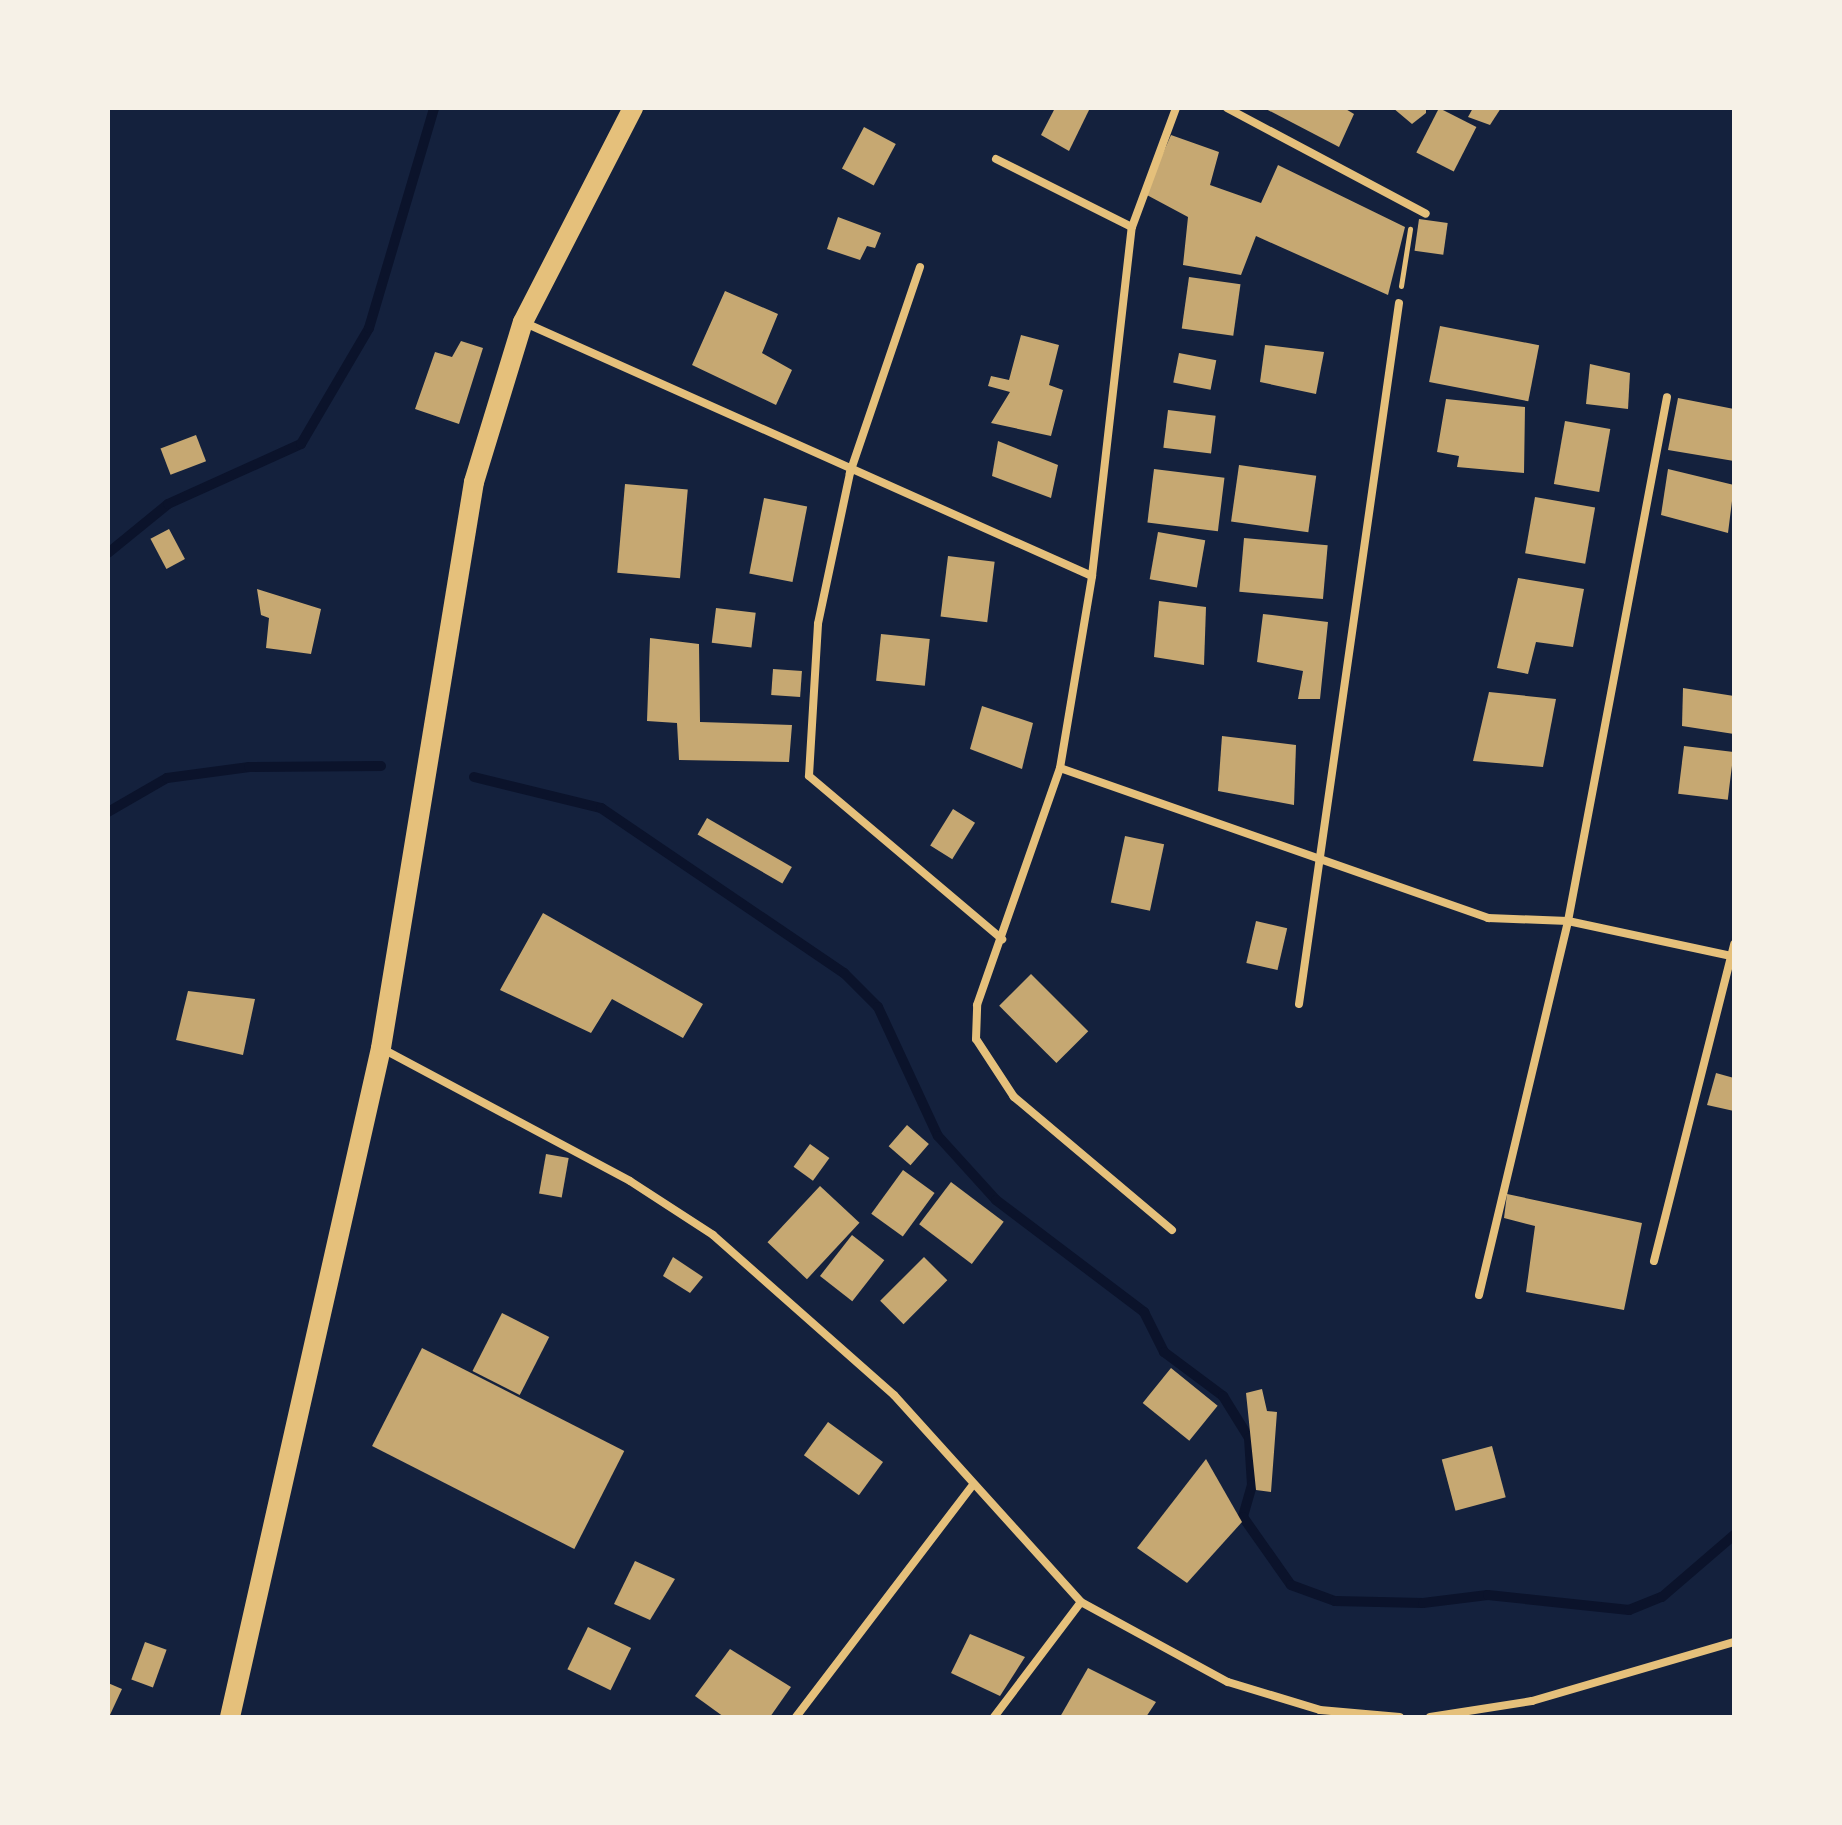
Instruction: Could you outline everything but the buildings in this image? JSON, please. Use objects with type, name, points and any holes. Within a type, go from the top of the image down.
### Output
[{"type":"main road","points":[[230,1717],[381,1048],[462,536],[523,322],[633,108]]},
{"type":"street","points":[[1172,1230],[987,1066],[976,1039],[977,1005],[1060,768],[1092,576],[1132,227],[1176,108]]},
{"type":"street","points":[[1227,108],[1426,214]]},
{"type":"street","points":[[996,159],[1132,227]]},
{"type":"street","points":[[920,267],[850,473],[818,624],[809,776],[1002,939]]},
{"type":"street","points":[[1299,1004],[1322,864],[1399,303]]},
{"type":"street","points":[[523,322],[850,473],[1092,576]]},
{"type":"street","points":[[1479,1295],[1568,921],[1667,397]]},
{"type":"street","points":[[1060,768],[1187,806],[1322,864],[1488,918],[1568,921],[1731,956]]},
{"type":"street","points":[[1654,1261],[1734,944]]},
{"type":"street","points":[[381,1048],[630,1181],[713,1235],[894,1395],[972,1486],[1081,1602],[1228,1682],[1319,1713],[1400,1717]]},
{"type":"street","points":[[796,1717],[972,1486]]},
{"type":"street","points":[[994,1717],[1081,1602]]},
{"type":"street","points":[[1430,1717],[1493,1712],[1734,1642]]},
{"type":"path","points":[[1399,303],[1414,208]]},
{"type":"waterway","points":[[108,553],[168,504],[301,444],[369,328],[434,108]]},
{"type":"waterway","points":[[108,812],[167,778],[249,767],[381,766]]},
{"type":"waterway","points":[[474,777],[601,808],[844,973],[878,1007],[938,1136],[996,1200],[1144,1312],[1164,1352],[1223,1396],[1249,1438],[1252,1485],[1243,1517],[1291,1585],[1335,1601],[1423,1603],[1488,1595],[1629,1610],[1662,1597],[1734,1535]]}]
